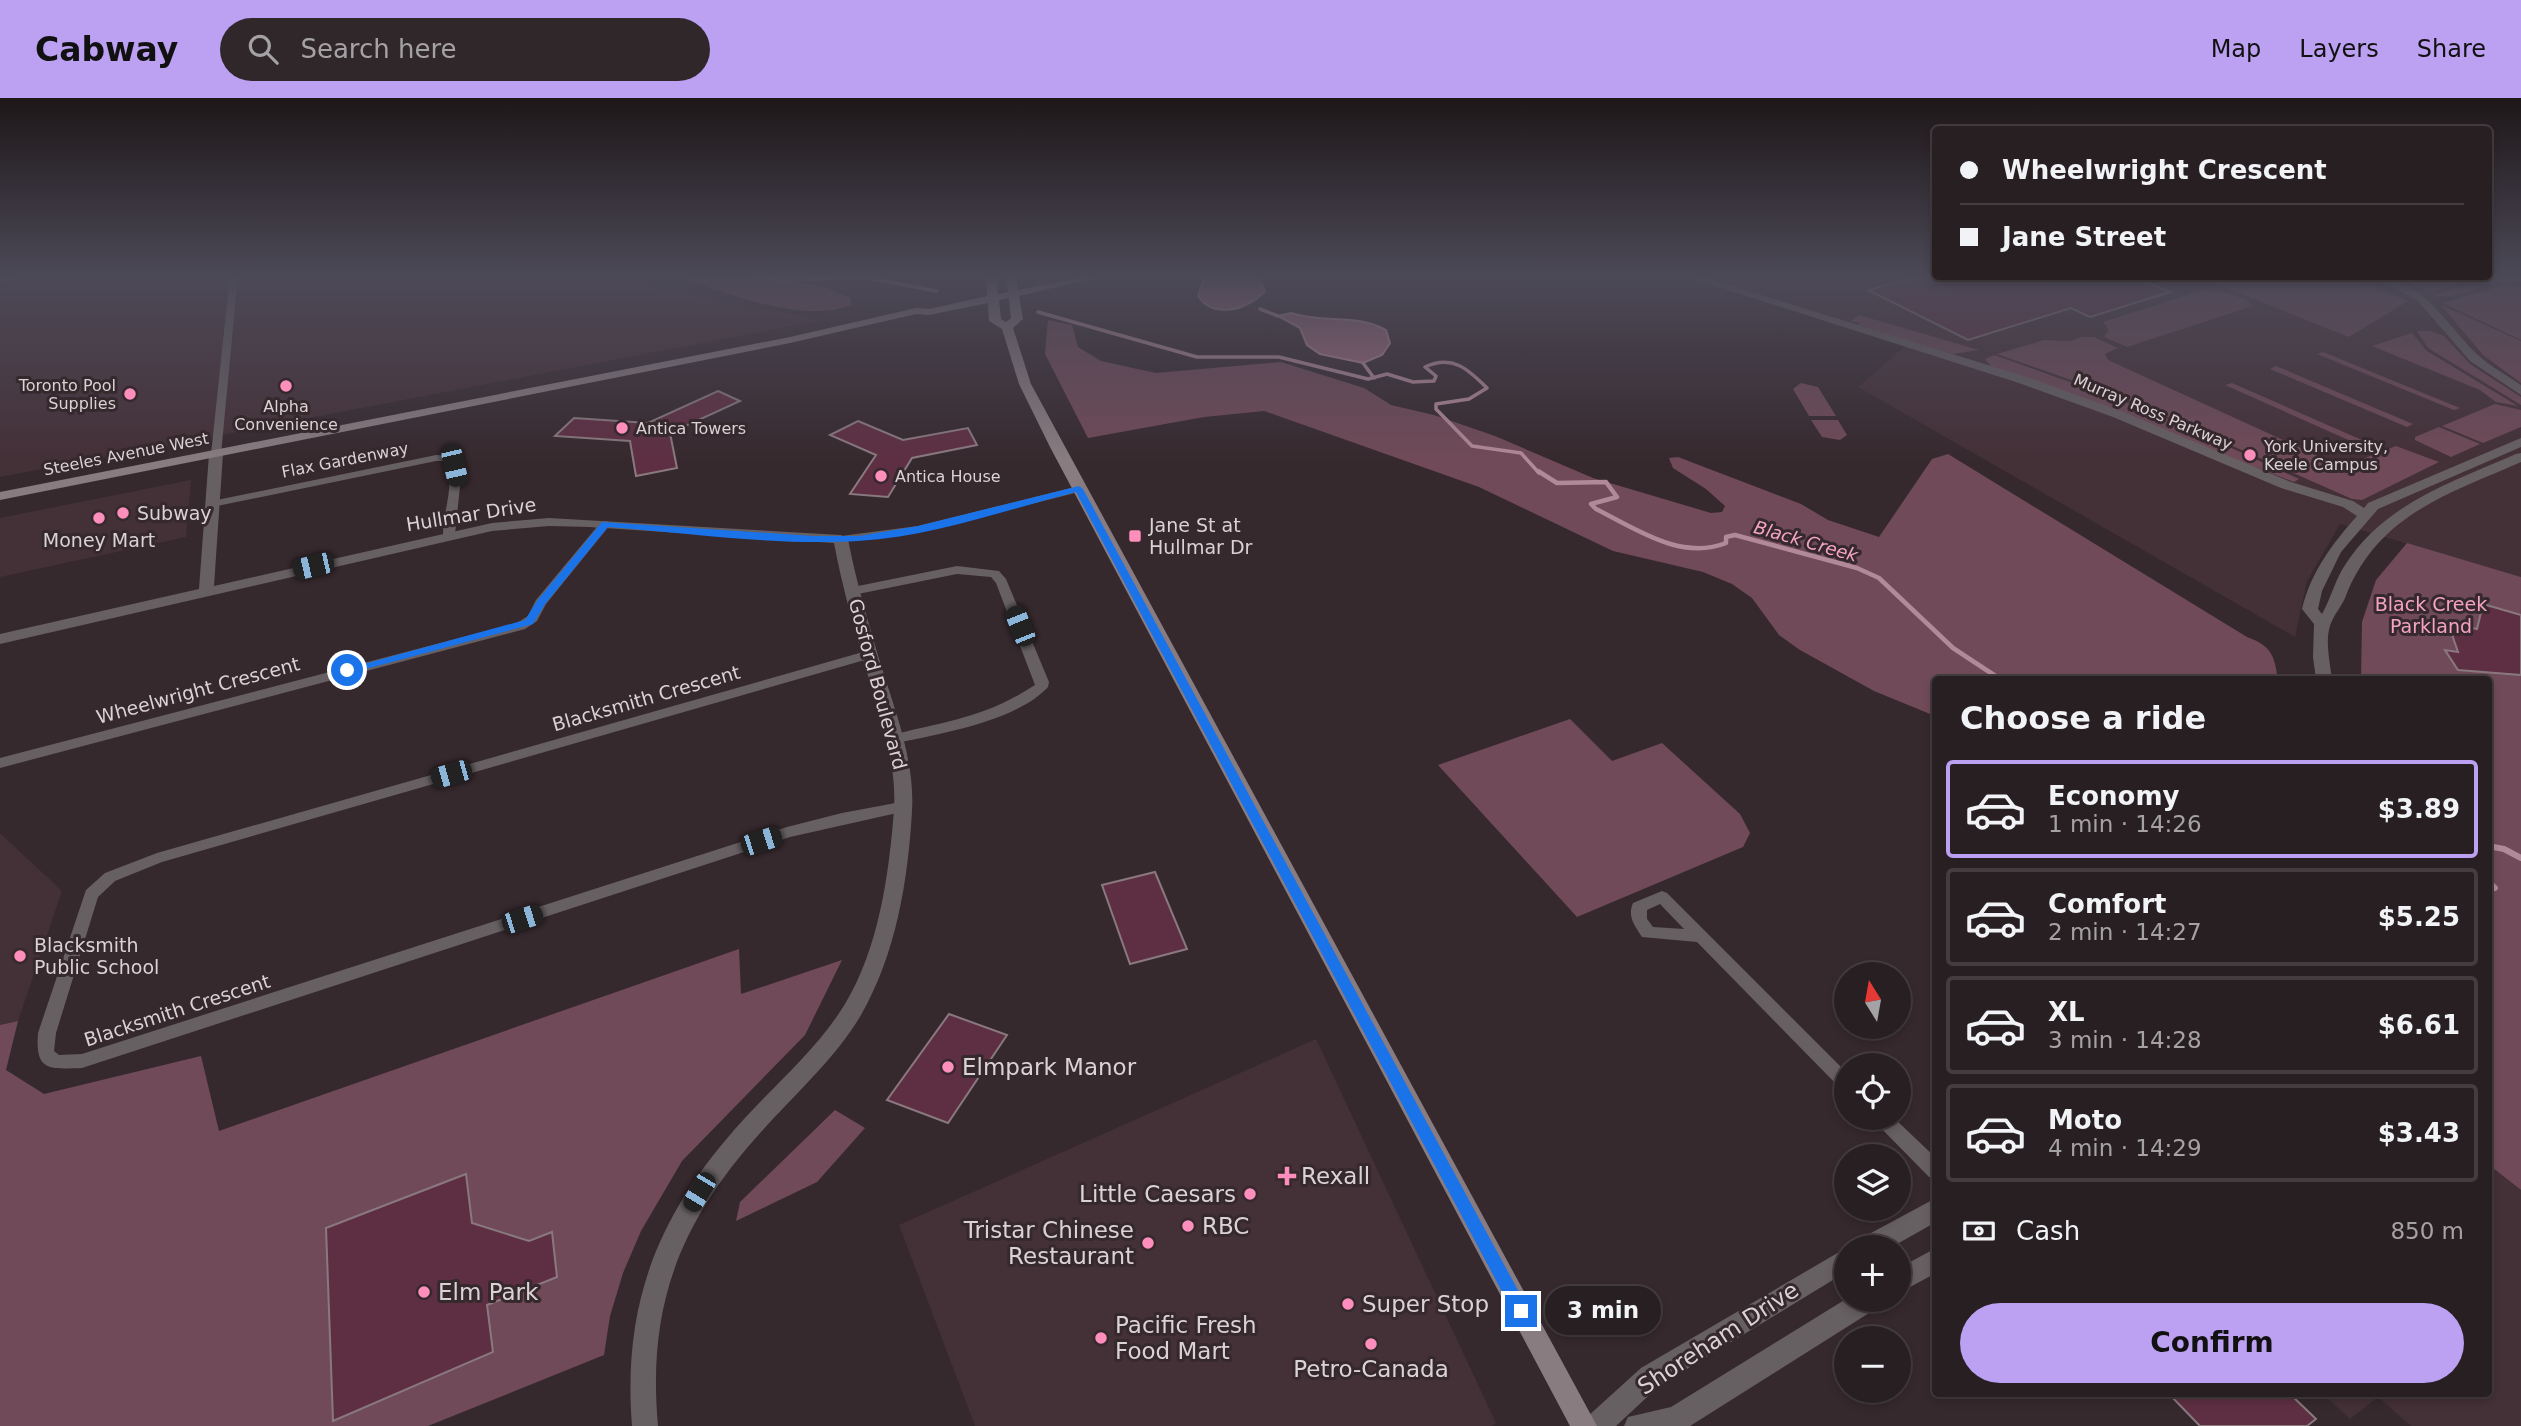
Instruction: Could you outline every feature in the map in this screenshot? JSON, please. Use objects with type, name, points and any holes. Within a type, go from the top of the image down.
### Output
[{"type":"main road","name":"Steeles Avenue West","points":[[0,496],[803,337]]},
{"type":"main road","points":[[1010,337],[1025,384],[1079,489],[1584,1426]]},
{"type":"street","points":[[206,592],[228,337]]},
{"type":"street","name":"Murray Ross Parkway","points":[[1885,337],[2023,380],[2117,414],[2286,485],[2294,493],[2389,524]]},
{"type":"street","points":[[2455,337],[2474,358],[2521,391]]},
{"type":"street","points":[[2324,676],[2322,624],[2310,609],[2314,591],[2334,551],[2363,514],[2398,494],[2521,442]]},
{"type":"street","points":[[2322,624],[2332,614],[2351,568],[2369,543],[2389,524],[2425,501],[2521,457]]},
{"type":"street","name":"Flax Gardenway","points":[[212,504],[436,458],[449,458],[458,484],[449,515],[449,534]]},
{"type":"street","name":"Hullmar Drive","points":[[0,639],[449,534],[522,523],[606,524],[841,539],[918,529],[1079,489]]},
{"type":"street","name":"Wheelwright Crescent","points":[[0,763],[521,626],[533,618],[540,603],[606,524]]},
{"type":"street","name":"Gosford Boulevard","points":[[645,1426],[639,1387],[642,1346],[655,1283],[672,1240],[699,1192],[720,1163],[817,1060],[856,1009],[887,922],[901,807],[902,776],[841,539]]},
{"type":"street","points":[[853,591],[957,570],[995,574],[1002,582],[1042,682],[1041,687],[1033,693],[988,718],[893,739]]},
{"type":"street","name":"Blacksmith Crescent","points":[[870,654],[157,858],[110,877],[91,894],[47,1033],[45,1054],[56,1062],[82,1061],[787,832],[901,807]]},
{"type":"street","points":[[1698,936],[1834,1071]]},
{"type":"street","points":[[1894,1130],[1932,1167]]},
{"type":"street","points":[[1890,1235],[1932,1211]]},
{"type":"street","points":[[1911,1274],[1932,1261]]},
{"type":"street","name":"Shoreham Drive","points":[[1596,1426],[1650,1377],[1834,1266]]},
{"type":"street","name":"Shoreham Drive","points":[[1637,1426],[1675,1420],[1849,1312]]},
{"type":"shaded area","points":[[0,337],[734,337],[0,477]]},
{"type":"shaded area","points":[[1304,337],[1388,337],[1390,343],[1382,355],[1363,363],[1320,354],[1307,345]]},
{"type":"shaded area","name":"York University, Keele Campus","points":[[1890,337],[2521,337],[2521,577],[2340,524],[2307,581],[2295,637],[1858,387],[1909,343]]},
{"type":"shaded area","points":[[191,480],[186,537],[0,577],[0,518]]},
{"type":"shaded area","name":"Blacksmith Public School","points":[[0,833],[62,891],[18,1021],[0,1025]]},
{"type":"shaded area","points":[[1316,1039],[1496,1423],[1490,1426],[975,1426],[899,1225]]},
{"type":"shaded area","points":[[2492,1167],[2521,1190],[2521,1426],[2411,1426],[2378,1397],[2492,1397]]},
{"type":"shaded area","points":[[2326,1397],[2378,1397],[2350,1419]]},
{"type":"green space","points":[[1047,337],[1075,337],[1078,347],[1101,361],[1156,373],[1281,362],[1364,388],[1391,405],[1434,415],[1495,436],[1593,478],[1711,513],[1722,512],[1725,506],[1706,489],[1673,468],[1669,458],[1678,457],[1801,504],[1828,520],[1879,537],[1932,459],[1948,454],[2261,644],[2273,657],[2277,676],[1932,676],[1932,715],[1874,691],[1800,650],[1779,635],[1752,598],[1732,584],[1703,572],[1613,551],[1479,487],[1264,411],[1204,417],[1088,438],[1045,354]]},
{"type":"green space","points":[[1895,337],[1934,337],[1979,350],[1953,354]]},
{"type":"green space","points":[[2094,337],[2118,348],[2105,354],[2108,360],[2329,461],[2352,463],[2396,446],[2439,462],[2362,500],[2352,499],[2131,401],[1997,354],[2044,340],[2070,341]]},
{"type":"green space","points":[[2104,337],[2158,337],[2127,347]]},
{"type":"green space","points":[[2400,337],[2415,337],[2427,351],[2518,406],[2496,402],[2480,390],[2372,346]]},
{"type":"green space","points":[[2421,337],[2445,337],[2470,364],[2521,397],[2521,405],[2428,348]]},
{"type":"green space","points":[[2468,337],[2512,337],[2521,341],[2521,383],[2483,355]]},
{"type":"green space","points":[[2323,352],[2460,408],[2454,410],[2317,354]]},
{"type":"green space","points":[[1994,355],[2153,412],[2299,479],[2294,482],[1991,366],[1985,359]]},
{"type":"green space","points":[[2276,366],[2413,424],[2407,427],[2270,369]]},
{"type":"green space","points":[[1801,383],[1818,387],[1836,416],[1809,416],[1793,389]]},
{"type":"green space","points":[[2232,383],[2371,444],[2364,447],[2225,385]]},
{"type":"green space","points":[[2495,404],[2521,410],[2521,427],[2483,443],[2442,426]]},
{"type":"green space","points":[[1811,420],[1838,420],[1847,435],[1840,440],[1822,437]]},
{"type":"green space","points":[[2439,427],[2480,444],[2451,457],[2415,440],[2415,437]]},
{"type":"green space","name":"Black Creek Parkland","points":[[2407,543],[2521,577],[2521,1190],[2492,1167],[2492,676],[2361,676],[2362,622],[2376,580]]},
{"type":"green space","points":[[1570,719],[1612,761],[1662,743],[1740,814],[1750,833],[1743,847],[1577,917],[1438,765]]},
{"type":"green space","points":[[739,949],[741,994],[842,960],[805,1035],[682,1161],[641,1231],[623,1273],[610,1316],[604,1355],[428,1426],[0,1426],[0,1025],[18,1021],[6,1070],[44,1094],[201,1056],[219,1131]]},
{"type":"green space","points":[[835,1110],[865,1128],[817,1182],[736,1221],[740,1202]]},
{"type":"building","name":"Antica Towers","points":[[718,391],[740,401],[670,433],[677,468],[636,476],[630,441],[555,436],[574,418],[648,423]]},
{"type":"building","name":"Antica House","points":[[858,421],[903,440],[968,428],[977,445],[912,458],[888,497],[850,494],[876,455],[830,435]]},
{"type":"building","points":[[2483,604],[2521,615],[2521,675],[2458,670],[2445,650],[2458,652],[2448,623],[2477,629]]},
{"type":"building","points":[[1155,872],[1187,949],[1130,964],[1102,885]]},
{"type":"building","name":"Elmpark Manor","points":[[949,1014],[1007,1035],[948,1123],[887,1100]]},
{"type":"building","name":"Elm Park","points":[[466,1174],[472,1223],[529,1241],[552,1232],[557,1277],[487,1305],[493,1352],[333,1421],[326,1228]]},
{"type":"building","points":[[2172,1397],[2293,1397],[2316,1419],[2307,1426],[2200,1426]]},
{"type":"waterway","name":"Black Creek","points":[[1126,337],[1197,357],[1279,357],[1368,379],[1374,378]]},
{"type":"waterway","name":"Black Creek","points":[[1374,378],[1387,374],[1413,382],[1434,381],[1436,376],[1425,367],[1443,362],[1466,370],[1487,388],[1469,399],[1436,404],[1436,409],[1472,446],[1521,453],[1539,473]]},
{"type":"waterway","points":[[1363,363],[1374,378]]},
{"type":"waterway","name":"Black Creek","points":[[1538,471],[1557,483],[1606,482],[1617,497],[1591,504],[1659,540],[1692,548],[1709,548],[1726,543],[1726,537],[1735,535],[1857,568],[1879,578],[1953,648],[1995,676]]},
{"type":"waterway","name":"Black Creek","points":[[2492,847],[2504,849],[2521,858]]},
{"type":"waterway","name":"Black Creek","points":[[2492,885],[2495,888],[2492,888]]},
{"type":"place","name":"Alpha Convenience","points":[[286,386]]},
{"type":"place","name":"Toronto Pool Supplies","points":[[130,394]]},
{"type":"place","name":"Antica Towers","points":[[622,428]]},
{"type":"place","name":"York University, Keele Campus","points":[[2250,455]]},
{"type":"place","name":"Antica House","points":[[881,476]]},
{"type":"place","name":"Subway","points":[[123,513]]},
{"type":"place","name":"Money Mart","points":[[99,518]]},
{"type":"place","name":"Jane St at Hullmar Dr","points":[[1135,536]]},
{"type":"place","name":"Blacksmith Public School","points":[[20,956]]},
{"type":"place","name":"Elmpark Manor","points":[[948,1067]]},
{"type":"place","name":"Rexall","points":[[1287,1176]]},
{"type":"place","name":"Little Caesars","points":[[1250,1194]]},
{"type":"place","name":"RBC","points":[[1188,1226]]},
{"type":"place","name":"Tristar Chinese Restaurant","points":[[1148,1243]]},
{"type":"place","name":"Elm Park","points":[[424,1292]]},
{"type":"place","name":"Super Stop","points":[[1348,1304]]},
{"type":"place","name":"Pacific Fresh Food Mart","points":[[1101,1338]]},
{"type":"place","name":"Petro-Canada","points":[[1371,1344]]},
{"type":"route","points":[[347,670],[529,622],[540,603],[606,524],[813,539],[859,538],[918,529],[1079,489],[1521,1311]]}]
